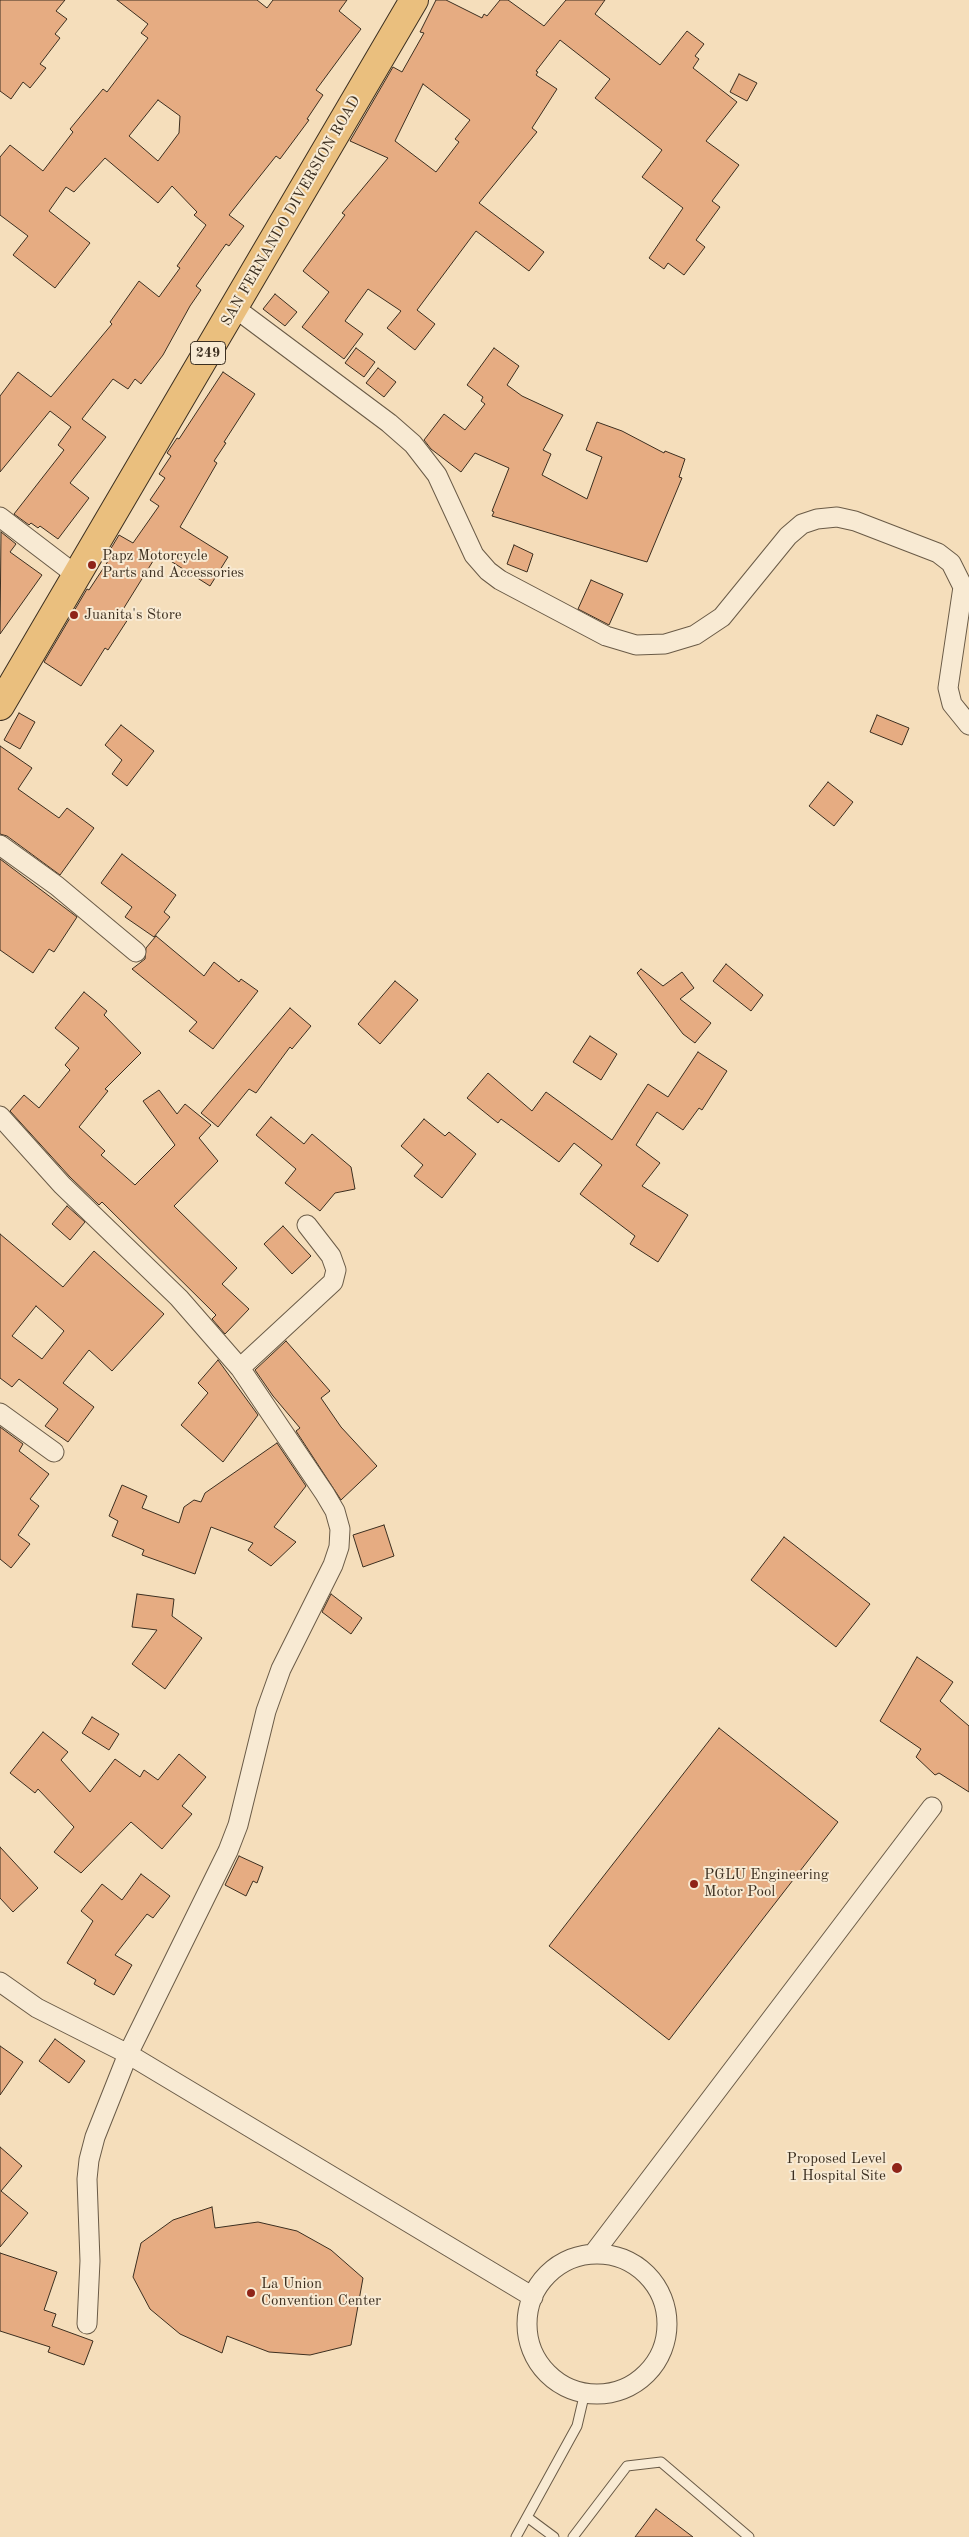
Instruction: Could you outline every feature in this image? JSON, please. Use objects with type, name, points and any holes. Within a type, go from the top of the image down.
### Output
[{"type":"highway","name":"SAN FERNANDO DIVERSION ROAD","points":[[0,706],[414,0]]},
{"type":"street","points":[[235,308],[389,422],[413,444],[437,475],[474,556],[488,571],[500,580],[606,636],[636,645],[665,644],[695,635],[722,617],[788,536],[802,524],[817,518],[838,517],[855,521],[938,553],[951,563],[963,587],[948,688],[952,704],[969,725]]},
{"type":"street","points":[[0,517],[76,575]]},
{"type":"street","points":[[0,845],[57,886],[136,952]]},
{"type":"street","points":[[0,1116],[62,1185],[178,1298],[240,1368],[270,1410],[335,1511],[340,1529],[333,1565],[281,1669],[266,1711],[238,1825],[228,1851],[128,2054],[95,2137],[89,2160],[87,2206],[90,2261],[87,2324]]},
{"type":"street","points":[[240,1368],[332,1282],[336,1270],[331,1256],[307,1225]]},
{"type":"street","points":[[0,1413],[54,1452]]},
{"type":"street","points":[[593,2254],[932,1807]]},
{"type":"street","points":[[0,1982],[37,2008],[128,2054],[532,2296]]},
{"type":"street","points":[[593,2254],[624,2259],[649,2277],[658,2290],[667,2320],[662,2351],[654,2364],[644,2376],[616,2391],[585,2392],[570,2388],[556,2380],[545,2370],[536,2357],[530,2343],[527,2327],[528,2311],[532,2296],[540,2283],[563,2262],[578,2256],[593,2254]]},
{"type":"lane","points":[[516,2537],[578,2426],[585,2392]]},
{"type":"lane","points":[[573,2537],[627,2466],[661,2462],[749,2537]]},
{"type":"lane","points":[[527,2517],[554,2537]]},
{"type":"building","points":[[0,0],[65,0],[56,11],[67,19],[55,34],[60,38],[40,64],[46,68],[30,88],[23,82],[11,99],[0,91]]},
{"type":"building","points":[[117,0],[257,0],[267,8],[273,0],[347,0],[339,11],[361,29],[316,90],[323,95],[307,119],[309,120],[280,159],[276,156],[229,215],[244,226],[229,246],[226,244],[196,286],[201,290],[163,355],[141,384],[135,379],[128,389],[113,379],[82,419],[106,437],[70,483],[89,498],[58,539],[40,526],[38,528],[31,523],[29,525],[14,514],[64,450],[58,445],[71,427],[50,411],[0,472],[0,396],[18,372],[51,397],[112,324],[110,322],[139,281],[159,297],[180,268],[177,266],[206,225],[194,215],[197,212],[172,186],[158,203],[105,158],[74,192],[66,187],[49,211],[90,243],[55,288],[13,255],[28,236],[0,215],[0,157],[10,145],[43,171],[73,132],[70,129],[103,89],[107,92],[148,38],[141,33],[148,24]],"holes":[[[158,100],[180,116],[179,133],[158,161],[129,136]]]},
{"type":"building","points":[[436,0],[446,0],[482,18],[484,14],[487,16],[500,0],[508,0],[544,26],[566,0],[605,0],[595,14],[660,65],[687,31],[704,44],[695,56],[699,59],[693,68],[737,102],[706,141],[739,165],[712,201],[720,207],[696,240],[705,247],[684,275],[668,263],[664,269],[649,258],[683,208],[642,177],[662,150],[595,98],[610,79],[560,40],[536,71],[538,72],[536,75],[557,89],[532,128],[537,132],[479,203],[544,252],[529,271],[476,231],[417,310],[435,324],[415,350],[387,328],[401,311],[368,289],[345,321],[363,334],[344,359],[302,327],[329,292],[303,271],[345,215],[342,213],[388,158],[350,141],[393,67],[402,72],[424,33],[420,32]],"holes":[[[423,84],[470,120],[455,139],[459,142],[436,172],[395,141]]]},
{"type":"building","points":[[739,74],[757,83],[747,101],[730,92]]},
{"type":"building","points":[[275,294],[297,312],[285,326],[263,309]]},
{"type":"building","points":[[356,348],[375,362],[364,377],[345,363]]},
{"type":"building","points":[[494,348],[519,366],[507,385],[522,396],[563,415],[543,450],[551,454],[542,475],[587,499],[602,457],[586,450],[597,422],[622,431],[664,453],[665,451],[685,459],[679,477],[682,478],[647,562],[492,516],[494,512],[492,511],[509,468],[475,453],[461,472],[431,449],[424,440],[444,414],[465,430],[485,404],[481,401],[483,397],[467,385]]},
{"type":"building","points":[[378,368],[396,382],[384,397],[366,383]]},
{"type":"building","points":[[223,372],[255,394],[224,442],[226,443],[214,461],[217,463],[180,527],[228,557],[210,586],[158,553],[122,611],[130,616],[108,650],[105,648],[81,686],[44,662],[87,589],[89,590],[114,552],[110,550],[119,535],[133,543],[159,506],[150,500],[165,478],[159,474],[171,456],[167,453],[177,438],[179,439]]},
{"type":"building","points":[[1,532],[16,544],[10,552],[42,575],[0,634]]},
{"type":"building","points":[[514,545],[533,554],[527,572],[507,564]]},
{"type":"building","points":[[591,580],[623,594],[609,625],[578,609]]},
{"type":"building","points":[[19,713],[35,722],[20,749],[4,740]]},
{"type":"building","points":[[877,715],[909,728],[902,745],[870,732]]},
{"type":"building","points":[[121,725],[154,751],[127,786],[112,774],[122,760],[105,745]]},
{"type":"building","points":[[0,746],[32,768],[18,789],[59,818],[67,808],[94,828],[60,875],[7,836],[0,834]]},
{"type":"building","points":[[828,782],[853,802],[834,826],[809,806]]},
{"type":"building","points":[[122,854],[176,895],[164,912],[170,917],[154,937],[125,917],[132,907],[101,883]]},
{"type":"building","points":[[0,859],[77,917],[54,952],[49,949],[33,973],[0,950]]},
{"type":"building","points":[[156,936],[204,976],[214,962],[239,982],[241,979],[258,991],[213,1049],[189,1031],[197,1022],[132,969],[145,959],[146,948]]},
{"type":"building","points":[[726,964],[763,995],[751,1011],[713,981]]},
{"type":"building","points":[[641,969],[663,986],[682,972],[694,988],[680,999],[711,1023],[695,1043],[683,1034],[637,973]]},
{"type":"building","points":[[395,981],[418,1000],[380,1044],[358,1024]]},
{"type":"building","points":[[84,992],[107,1011],[104,1015],[141,1053],[105,1089],[108,1091],[79,1127],[105,1151],[101,1155],[135,1185],[175,1145],[143,1101],[159,1090],[177,1114],[185,1104],[211,1125],[199,1138],[218,1161],[174,1206],[237,1268],[222,1284],[249,1309],[225,1334],[212,1319],[216,1315],[102,1202],[99,1205],[70,1177],[10,1111],[24,1095],[39,1108],[70,1070],[65,1065],[79,1048],[55,1028]]},
{"type":"building","points":[[290,1008],[311,1026],[292,1049],[290,1047],[256,1093],[249,1089],[218,1127],[201,1113]]},
{"type":"building","points":[[590,1036],[617,1054],[601,1080],[573,1062]]},
{"type":"building","points":[[698,1052],[727,1071],[702,1110],[699,1108],[683,1130],[657,1112],[636,1145],[660,1163],[642,1186],[688,1215],[658,1262],[630,1244],[635,1236],[580,1194],[602,1165],[574,1143],[559,1162],[501,1119],[498,1123],[467,1098],[488,1073],[532,1111],[546,1092],[612,1140],[648,1084],[668,1097]]},
{"type":"building","points":[[271,1117],[304,1144],[312,1134],[351,1167],[355,1189],[335,1193],[320,1211],[285,1183],[296,1169],[256,1135]]},
{"type":"building","points":[[424,1119],[445,1136],[449,1132],[476,1154],[442,1198],[414,1176],[423,1165],[401,1146]]},
{"type":"building","points":[[67,1206],[85,1222],[70,1240],[52,1224]]},
{"type":"building","points":[[283,1226],[311,1256],[292,1274],[264,1244]]},
{"type":"building","points":[[0,1234],[63,1287],[94,1251],[164,1314],[112,1371],[89,1350],[63,1383],[94,1407],[68,1442],[45,1426],[58,1409],[19,1379],[12,1387],[0,1378]],"holes":[[[36,1306],[64,1331],[42,1359],[12,1336]]]},
{"type":"building","points":[[286,1341],[330,1391],[321,1398],[341,1427],[377,1466],[341,1500],[296,1431],[300,1428],[273,1396],[255,1370]]},
{"type":"building","points":[[218,1360],[258,1415],[223,1462],[181,1425],[208,1393],[198,1383]]},
{"type":"building","points":[[0,1427],[23,1444],[19,1451],[49,1474],[30,1499],[39,1506],[18,1535],[30,1544],[11,1568],[0,1559]]},
{"type":"building","points":[[277,1443],[306,1486],[274,1527],[296,1542],[271,1566],[248,1550],[253,1543],[211,1527],[195,1574],[142,1555],[144,1550],[112,1536],[118,1521],[109,1516],[122,1485],[147,1496],[142,1508],[179,1523],[184,1507],[194,1500],[201,1502],[205,1493]]},
{"type":"building","points":[[384,1525],[394,1556],[363,1567],[353,1535]]},
{"type":"building","points":[[784,1537],[870,1604],[836,1647],[751,1580]]},
{"type":"building","points":[[137,1594],[174,1599],[172,1616],[202,1638],[165,1689],[132,1664],[157,1630],[132,1627]]},
{"type":"building","points":[[331,1594],[362,1618],[351,1634],[322,1612]]},
{"type":"building","points":[[917,1657],[953,1682],[940,1701],[969,1726],[969,1792],[939,1773],[935,1775],[916,1757],[921,1749],[880,1721]]},
{"type":"building","points":[[92,1717],[119,1734],[109,1750],[82,1733]]},
{"type":"building","name":"PGLU Engineering Motor Pool","points":[[719,1728],[838,1822],[669,2040],[549,1946]]},
{"type":"building","points":[[43,1732],[68,1752],[61,1760],[90,1792],[115,1759],[140,1777],[144,1770],[158,1780],[179,1754],[206,1777],[182,1806],[192,1814],[162,1849],[131,1822],[81,1873],[54,1852],[74,1827],[38,1789],[35,1793],[10,1773]]},
{"type":"building","points":[[0,1847],[38,1888],[13,1912],[0,1898]]},
{"type":"building","points":[[239,1856],[263,1867],[257,1883],[253,1881],[246,1896],[225,1885]]},
{"type":"building","points":[[141,1874],[170,1896],[153,1918],[147,1914],[115,1955],[132,1965],[114,1995],[94,1984],[96,1980],[67,1963],[93,1921],[81,1911],[102,1884],[122,1900]]},
{"type":"building","points":[[55,2039],[85,2061],[69,2083],[39,2061]]},
{"type":"building","points":[[0,2046],[23,2062],[0,2095]]},
{"type":"building","points":[[0,2147],[22,2166],[1,2191],[28,2213],[0,2247]]},
{"type":"building","name":"La Union Convention Center","points":[[212,2207],[215,2228],[258,2222],[297,2231],[331,2250],[363,2278],[351,2345],[310,2355],[269,2352],[227,2336],[222,2353],[180,2334],[150,2309],[133,2277],[141,2243],[173,2220]]},
{"type":"building","points":[[0,2253],[57,2272],[44,2310],[56,2314],[52,2326],[93,2341],[84,2365],[48,2352],[50,2347],[0,2331]]},
{"type":"building","points":[[656,2509],[693,2537],[635,2537]]},
{"type":"place","name":"Papz Motorcycle Parts and Accessories","points":[[92,565]]},
{"type":"place","name":"Juanita's Store","points":[[74,615]]},
{"type":"place","name":"PGLU Engineering Motor Pool","points":[[694,1884]]},
{"type":"place","name":"Proposed Level 1 Hospital Site","points":[[897,2168]]},
{"type":"place","name":"La Union Convention Center","points":[[251,2293]]}]
